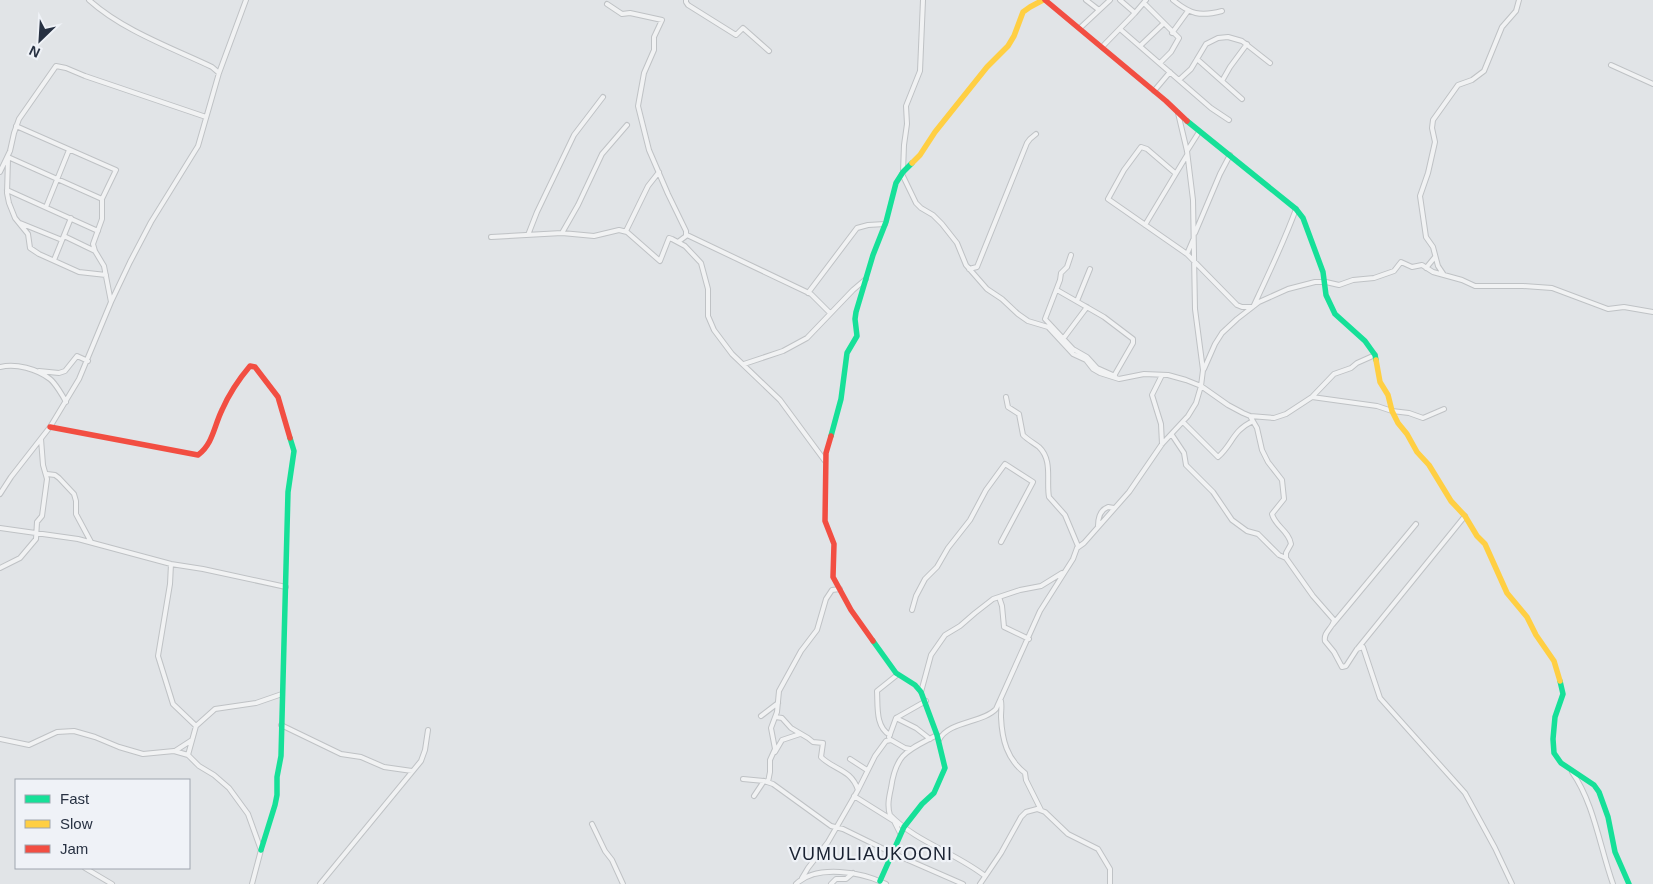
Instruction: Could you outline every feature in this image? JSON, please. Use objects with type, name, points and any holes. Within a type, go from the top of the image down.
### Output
[{"type":"street","points":[[89,0],[128,27],[215,69],[219,74]]},
{"type":"street","points":[[0,494],[50,427],[79,380],[111,302],[139,244],[198,146],[219,74],[246,0]]},
{"type":"street","points":[[686,0],[688,5],[736,35],[743,28],[769,51]]},
{"type":"street","points":[[923,0],[920,71],[906,106],[907,124],[903,173],[918,206],[938,219],[958,243],[964,262],[969,270],[987,289],[1002,299],[1018,314],[1032,322],[1045,325],[1073,354],[1086,360],[1096,371],[1122,379],[1144,374],[1162,375],[1186,380],[1201,386],[1228,405],[1250,416],[1279,417],[1294,410],[1312,398],[1334,374],[1351,368],[1357,363],[1375,355]]},
{"type":"street","points":[[802,878],[823,873],[853,873],[862,874],[883,883],[900,833],[922,804],[932,795],[944,773],[945,763],[938,737],[921,692],[914,685],[897,675],[890,661],[851,610],[833,577],[834,544],[825,521],[827,448],[841,399],[847,353],[857,336],[856,312],[873,255],[885,224],[896,183],[920,155],[935,132],[987,67],[1002,53],[1016,34],[1023,11],[1044,0],[1154,91],[1199,132],[1296,209],[1305,223],[1318,256],[1326,282],[1328,299],[1335,314],[1365,341],[1375,355],[1380,382],[1388,395],[1392,411],[1416,452],[1429,465],[1445,493],[1465,516],[1477,536],[1485,544],[1507,593],[1527,617],[1536,635],[1554,661],[1563,694],[1555,717],[1553,746],[1557,759],[1594,785],[1601,795],[1608,817],[1615,852],[1629,884]]},
{"type":"street","points":[[1086,0],[1099,10]]},
{"type":"street","points":[[1080,28],[1110,0]]},
{"type":"street","points":[[1120,0],[1135,14]]},
{"type":"street","points":[[1173,0],[1188,11],[1206,15],[1222,11]]},
{"type":"street","points":[[1444,275],[1439,268],[1433,248],[1426,237],[1420,196],[1428,173],[1434,142],[1432,120],[1458,85],[1472,80],[1484,71],[1502,27],[1516,11],[1519,0]]},
{"type":"street","points":[[1102,47],[1135,14],[1145,1],[1163,24],[1178,38],[1171,52],[1160,64]]},
{"type":"street","points":[[607,4],[622,14],[630,13],[662,20],[655,34],[654,50],[644,73],[638,106],[650,150],[686,231],[686,235]]},
{"type":"street","points":[[1172,33],[1188,11]]},
{"type":"street","points":[[1140,46],[1163,24]]},
{"type":"street","points":[[1120,29],[1211,108],[1229,120]]},
{"type":"street","points":[[1179,80],[1197,59],[1206,44],[1218,38],[1236,38],[1247,44],[1270,63]]},
{"type":"street","points":[[1222,81],[1247,44]]},
{"type":"street","points":[[1197,59],[1242,99]]},
{"type":"street","points":[[1611,65],[1653,84]]},
{"type":"street","points":[[106,276],[85,274],[33,251],[28,234],[11,211],[7,190],[8,158],[16,126],[23,112],[56,66],[206,117]]},
{"type":"street","points":[[215,69],[221,68]]},
{"type":"street","points":[[1154,91],[1170,72]]},
{"type":"street","points":[[528,235],[574,136],[604,97]]},
{"type":"street","points":[[985,876],[904,827],[890,815],[889,802],[895,769],[901,757],[910,749],[938,737],[955,727],[989,715],[996,709],[1040,611],[1073,559],[1078,546],[1084,543],[1129,492],[1162,444],[1183,422],[1196,403],[1203,370],[1196,330],[1193,200],[1187,153],[1178,112]]},
{"type":"street","points":[[562,233],[578,205],[602,154],[627,125]]},
{"type":"street","points":[[16,126],[115,169],[116,174],[102,199],[102,218],[93,244],[104,266],[111,302]]},
{"type":"street","points":[[1145,225],[1199,132]]},
{"type":"street","points":[[969,270],[975,269],[978,265],[1027,143],[1036,134]]},
{"type":"street","points":[[1175,173],[1147,149],[1141,147],[1113,187],[1108,199],[1187,254],[1237,305],[1242,307],[1253,306]]},
{"type":"street","points":[[46,207],[69,150]]},
{"type":"street","points":[[1187,254],[1220,174],[1230,155]]},
{"type":"street","points":[[0,172],[8,158]]},
{"type":"street","points":[[8,158],[102,199]]},
{"type":"street","points":[[626,231],[648,186],[659,172]]},
{"type":"street","points":[[7,190],[98,231]]},
{"type":"street","points":[[1253,306],[1274,259],[1281,248],[1296,209]]},
{"type":"street","points":[[54,260],[71,218]]},
{"type":"street","points":[[18,221],[95,251]]},
{"type":"street","points":[[808,292],[857,228],[885,224]]},
{"type":"street","points":[[491,237],[562,233],[594,236],[619,230],[626,231],[660,261],[669,238],[678,242],[701,263],[708,290],[707,305],[711,323],[732,354],[780,400],[826,463]]},
{"type":"street","points":[[678,242],[686,235]]},
{"type":"street","points":[[686,235],[808,292],[830,313]]},
{"type":"street","points":[[1071,255],[1067,267],[1061,273],[1057,290],[1045,319],[1073,348],[1089,359],[1095,366],[1114,377]]},
{"type":"street","points":[[1426,268],[1436,257]]},
{"type":"street","points":[[1203,370],[1219,337],[1236,319],[1253,306],[1288,289],[1315,282],[1339,285],[1353,280],[1374,278],[1394,271],[1401,262],[1412,267],[1421,265],[1432,272],[1462,280],[1475,286],[1552,288],[1608,309],[1624,307],[1653,312]]},
{"type":"street","points":[[1076,301],[1090,268]]},
{"type":"street","points":[[744,364],[783,351],[807,338],[858,284],[867,278]]},
{"type":"street","points":[[1057,290],[1104,317],[1133,339],[1133,343],[1114,377]]},
{"type":"street","points":[[1063,339],[1087,307]]},
{"type":"street","points":[[0,367],[19,367],[60,373],[65,371],[76,356],[88,361]]},
{"type":"street","points":[[50,427],[198,455],[206,450],[209,445],[222,409],[241,376],[250,366],[255,368],[278,397],[294,451],[288,492],[281,756],[277,777],[278,795],[252,884]]},
{"type":"street","points":[[1119,368],[1121,374],[1127,377]]},
{"type":"street","points":[[37,371],[52,381],[66,402]]},
{"type":"street","points":[[1162,375],[1152,397],[1159,415],[1162,444]]},
{"type":"street","points":[[1006,397],[1008,407],[1017,412],[1020,417],[1023,435],[1040,448],[1044,454],[1049,466],[1049,498],[1065,515],[1078,546]]},
{"type":"street","points":[[1312,398],[1377,406],[1392,411],[1409,412],[1423,418],[1444,409]]},
{"type":"street","points":[[1250,416],[1262,450],[1268,462],[1283,482],[1284,499],[1272,514],[1274,521],[1291,540],[1286,558]]},
{"type":"street","points":[[1183,422],[1218,457],[1239,429],[1253,421]]},
{"type":"street","points":[[1172,435],[1184,454],[1186,465],[1213,492],[1232,520],[1247,531],[1258,534],[1279,554],[1286,558],[1313,596],[1333,617],[1333,625]]},
{"type":"street","points":[[0,568],[10,564],[25,553],[36,540],[37,522],[42,516],[46,497],[47,474],[43,465],[41,439]]},
{"type":"street","points":[[912,610],[916,596],[925,579],[937,567],[948,548],[970,520],[986,490],[1005,464],[1033,482],[1002,542]]},
{"type":"street","points":[[47,474],[59,478],[74,494],[76,514],[90,542]]},
{"type":"street","points":[[1098,526],[1098,519],[1103,509],[1108,507],[1114,508]]},
{"type":"street","points":[[1416,524],[1325,634],[1324,638],[1334,652],[1340,666],[1346,666],[1358,648],[1465,516]]},
{"type":"street","points":[[0,528],[68,537],[171,564],[286,587]]},
{"type":"street","points":[[171,564],[170,584],[164,609],[158,658],[173,704],[196,726]]},
{"type":"street","points":[[921,692],[931,655],[945,636],[978,610],[999,597],[1040,586],[1065,571]]},
{"type":"street","points":[[775,752],[771,728],[776,717],[779,691],[804,646],[818,630],[826,599],[832,590],[840,589]]},
{"type":"street","points":[[999,597],[1004,627],[1029,639]]},
{"type":"street","points":[[1358,648],[1364,648],[1377,692],[1384,703],[1458,785],[1470,802],[1512,884]]},
{"type":"street","points":[[897,675],[877,691],[880,723],[884,732],[889,737],[910,749]]},
{"type":"street","points":[[188,755],[196,726],[215,710],[256,703],[282,694]]},
{"type":"street","points":[[796,884],[836,828],[867,770],[889,737],[896,718],[926,701]]},
{"type":"street","points":[[1001,701],[1001,718],[1007,752],[1015,765],[1025,773],[1026,780],[1040,810],[1068,834],[1098,849],[1110,869],[1110,884]]},
{"type":"street","points":[[761,716],[778,703]]},
{"type":"street","points":[[776,717],[782,718],[791,728],[813,742],[822,743],[821,757],[847,773],[855,782],[858,790]]},
{"type":"street","points":[[896,718],[916,728],[930,739]]},
{"type":"street","points":[[281,725],[341,754],[361,757],[384,767],[412,771]]},
{"type":"street","points":[[320,884],[396,794],[424,756],[428,730]]},
{"type":"street","points":[[0,739],[29,745],[57,732],[67,731],[86,734],[119,748],[143,754],[174,751],[188,755],[199,766],[214,775],[234,794],[248,814],[261,850]]},
{"type":"street","points":[[754,796],[766,781],[770,772],[770,760],[782,740],[800,734]]},
{"type":"street","points":[[174,751],[192,740]]},
{"type":"street","points":[[850,759],[867,770]]},
{"type":"street","points":[[1572,771],[1588,806],[1613,884]]},
{"type":"street","points":[[743,779],[766,781],[826,823],[963,884]]},
{"type":"street","points":[[854,796],[894,821],[900,833]]},
{"type":"street","points":[[980,884],[1001,852],[1020,817],[1030,811],[1040,810]]},
{"type":"street","points":[[592,824],[623,884]]},
{"type":"street","points":[[87,869],[112,884]]},
{"type":"street","points":[[831,884],[836,879],[846,878],[853,873]]},
{"type":"traffic: fast","points":[[1187,121],[1296,209],[1303,218],[1323,272],[1326,295],[1335,314],[1365,341],[1375,355],[1376,360]]},
{"type":"traffic: fast","points":[[831,436],[841,399],[847,353],[857,336],[856,312],[873,255],[886,222],[896,183],[912,163]]},
{"type":"traffic: fast","points":[[261,850],[275,805],[281,756],[288,492],[294,451],[290,438]]},
{"type":"traffic: fast","points":[[873,641],[896,673],[915,685],[921,692],[937,735],[945,768],[934,793],[922,804],[904,827],[880,881]]},
{"type":"traffic: fast","points":[[1560,681],[1563,694],[1555,717],[1554,753],[1561,763],[1594,785],[1599,792],[1608,817],[1615,852],[1629,884]]},
{"type":"traffic: slow","points":[[912,163],[987,67],[1008,46],[1023,12],[1043,0]]},
{"type":"traffic: slow","points":[[1376,360],[1380,382],[1388,395],[1392,411],[1398,423],[1417,452],[1429,465],[1451,501],[1465,516],[1477,536],[1485,544],[1507,593],[1527,617],[1536,635],[1554,661],[1560,681]]},
{"type":"traffic: jam","points":[[1045,0],[1166,101],[1187,121]]},
{"type":"traffic: jam","points":[[50,427],[198,455],[207,446],[231,392],[250,366],[255,367],[278,397],[290,438]]},
{"type":"traffic: jam","points":[[831,436],[826,453],[825,521],[834,544],[833,577],[851,610],[873,641]]},
{"type":"district","name":"VUMULIAUKOONI","points":[[871,854]]}]
